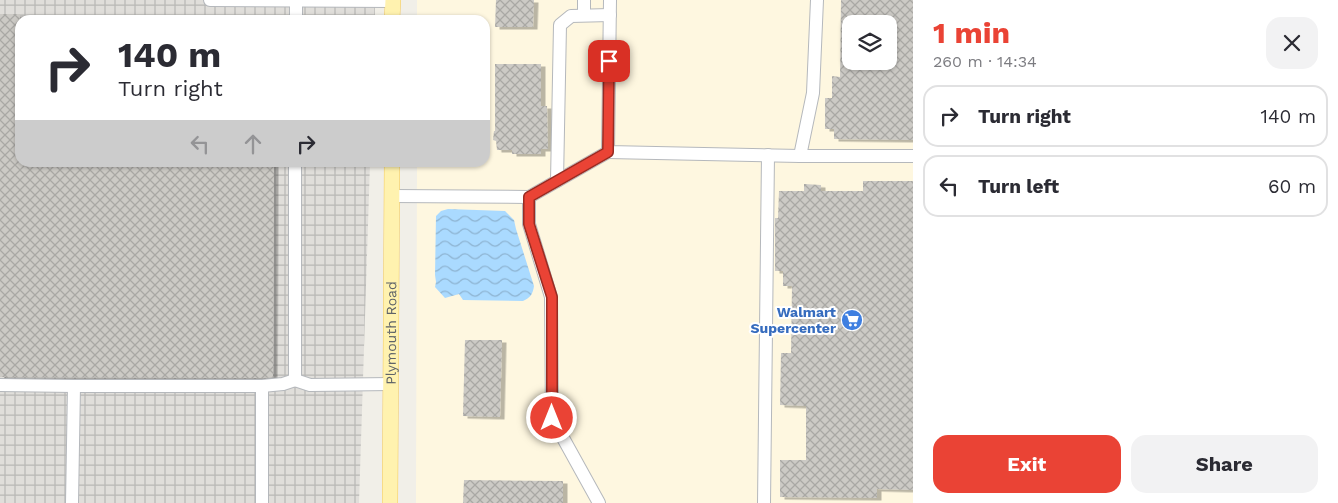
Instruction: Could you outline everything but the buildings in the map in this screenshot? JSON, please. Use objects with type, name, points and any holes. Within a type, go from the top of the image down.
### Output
[{"type":"main road","points":[[392,15],[393,0]]},
{"type":"main road","name":"Plymouth Road","points":[[390,503],[392,167]]},
{"type":"lane","points":[[210,0],[393,0]]},
{"type":"lane","points":[[584,0],[584,16]]},
{"type":"lane","points":[[608,152],[610,0]]},
{"type":"lane","points":[[800,156],[813,93],[817,0]]},
{"type":"lane","points":[[296,1],[296,15]]},
{"type":"lane","points":[[557,181],[560,25],[571,16],[610,15]]},
{"type":"lane","points":[[392,196],[529,197],[608,152],[913,156]]},
{"type":"lane","points":[[764,503],[768,155]]},
{"type":"lane","points":[[295,167],[295,380]]},
{"type":"lane","points":[[529,197],[529,224],[552,297],[552,418],[599,503]]},
{"type":"lane","points":[[0,385],[262,386],[283,384],[295,380],[310,384],[391,384]]},
{"type":"lane","points":[[72,503],[74,386]]},
{"type":"lane","points":[[262,386],[262,503]]},
{"type":"shaded area","points":[[0,0],[375,0],[375,15],[15,15],[15,167],[370,167],[359,503],[0,503]]},
{"type":"shaded area","points":[[417,0],[913,0],[913,503],[416,503],[417,167],[490,167],[490,15],[417,15]]},
{"type":"water","points":[[448,209],[505,211],[514,220],[534,286],[529,297],[523,301],[463,300],[459,294],[445,298],[435,287],[436,216],[441,211]]},
{"type":"place","name":"Walmart Supercenter","points":[[852,320]]},
{"type":"route","points":[[552,418],[552,297],[529,224],[529,197],[608,152],[609,61]]}]
